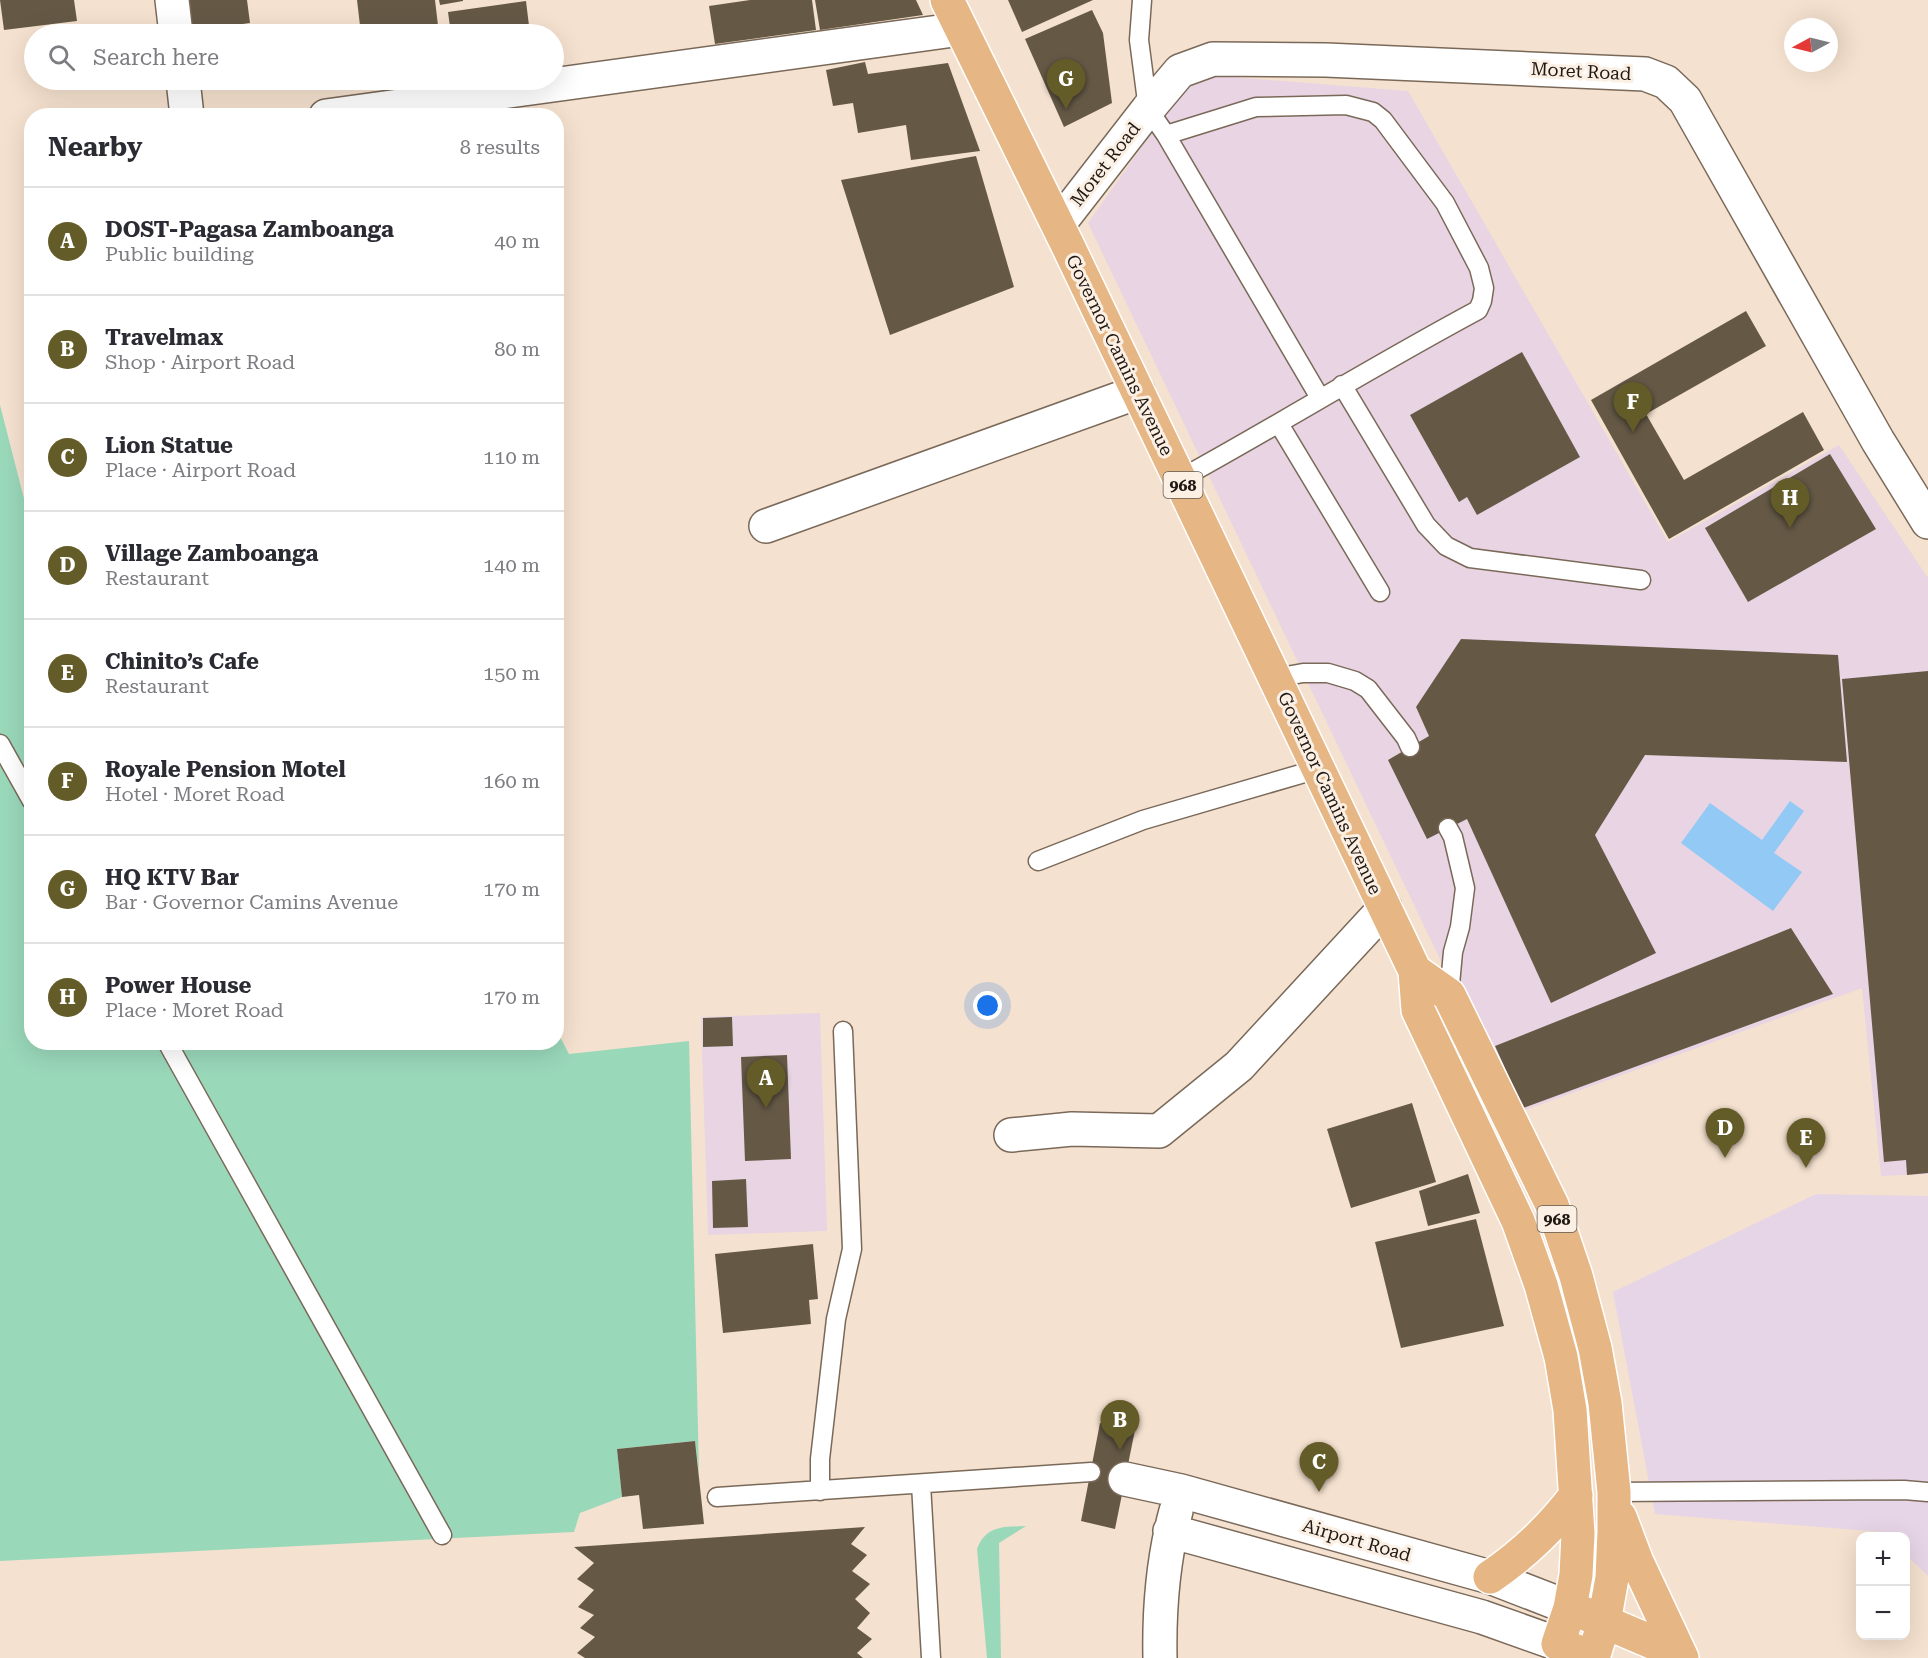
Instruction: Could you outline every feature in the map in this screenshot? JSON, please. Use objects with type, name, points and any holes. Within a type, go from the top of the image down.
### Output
[{"type":"main road","name":"Governor Camins Avenue","points":[[947,0],[1058,225],[1415,971],[1418,1010],[1518,1221],[1541,1285],[1561,1357],[1570,1410],[1578,1534],[1570,1608],[1558,1644]]},
{"type":"main road","name":"Governor Camins Avenue","points":[[1415,971],[1449,995],[1552,1204],[1576,1276],[1597,1359],[1605,1403],[1614,1497],[1612,1578],[1604,1622],[1594,1658]]},
{"type":"main road","points":[[1490,1577],[1512,1563],[1536,1541],[1558,1520],[1576,1495]]},
{"type":"main road","points":[[1614,1497],[1637,1562],[1681,1658]]},
{"type":"main road","points":[[1570,1608],[1654,1643],[1681,1658]]},
{"type":"main road","points":[[1558,1644],[1594,1658]]},
{"type":"street","points":[[172,0],[175,24]]},
{"type":"street","points":[[564,83],[961,29]]},
{"type":"street","name":"Moret Road","points":[[1058,225],[1180,71],[1213,59],[1326,60],[1645,74],[1666,82],[1685,100],[1878,441],[1928,522]]},
{"type":"street","points":[[184,90],[187,108]]},
{"type":"street","points":[[384,108],[516,90]]},
{"type":"street","points":[[766,526],[1138,392]]},
{"type":"street","points":[[1011,1135],[1072,1129],[1159,1131],[1239,1066],[1385,908]]},
{"type":"street","name":"Airport Road","points":[[1125,1479],[1181,1491],[1490,1577],[1570,1608]]},
{"type":"street","points":[[1160,1658],[1162,1589],[1170,1531],[1181,1491]]},
{"type":"street","points":[[1170,1531],[1482,1617],[1558,1644]]},
{"type":"lane","points":[[1143,0],[1139,40],[1148,109],[1166,135],[1320,398]]},
{"type":"lane","points":[[1166,135],[1256,107],[1346,105],[1372,112],[1383,120],[1445,203],[1479,268],[1484,288],[1478,310],[1342,385],[1279,424],[1180,479]]},
{"type":"lane","points":[[1342,385],[1426,525],[1446,546],[1470,558],[1641,580]]},
{"type":"lane","points":[[1279,424],[1380,592]]},
{"type":"lane","points":[[1275,678],[1303,673],[1328,673],[1355,681],[1368,689],[1406,738],[1410,747]]},
{"type":"lane","points":[[0,744],[24,787]]},
{"type":"lane","points":[[1038,861],[1143,820],[1318,769]]},
{"type":"lane","points":[[1418,1010],[1449,995],[1453,952],[1460,927],[1465,888],[1453,837],[1448,828]]},
{"type":"lane","points":[[820,1491],[820,1459],[836,1319],[852,1249],[843,1031]]},
{"type":"lane","points":[[171,1050],[442,1535]]},
{"type":"lane","points":[[717,1497],[1091,1472]]},
{"type":"lane","points":[[921,1484],[932,1658]]},
{"type":"lane","points":[[1614,1497],[1904,1490],[1928,1492]]},
{"type":"shaded area","points":[[1193,74],[1408,91],[1668,542],[1839,445],[1928,578],[1928,1174],[1881,1176],[1862,988],[1514,1114],[1088,223]]},
{"type":"shaded area","points":[[820,1013],[827,1231],[708,1235],[701,1017]]},
{"type":"shaded area","points":[[1816,1194],[1928,1196],[1928,1576],[1910,1559],[1910,1532],[1882,1532],[1655,1514],[1613,1292]]},
{"type":"green space","points":[[0,405],[24,499],[24,1050],[564,1050],[564,1044],[569,1054],[689,1041],[699,1473],[695,1441],[617,1449],[622,1497],[580,1513],[574,1532],[0,1561]]},
{"type":"green space","points":[[1026,1526],[999,1543],[1001,1658],[987,1658],[977,1549],[985,1535],[991,1531],[1003,1527]]},
{"type":"water","points":[[1790,801],[1804,811],[1774,853],[1802,872],[1773,911],[1681,843],[1710,803],[1762,840]]},
{"type":"building","points":[[0,0],[74,0],[77,21],[24,24],[24,28],[4,30]]},
{"type":"building","points":[[185,0],[247,0],[250,23],[189,24]]},
{"type":"building","points":[[357,0],[435,0],[438,24],[360,24]]},
{"type":"building","points":[[439,0],[463,0],[463,1],[440,5]]},
{"type":"building","points":[[750,0],[812,0],[816,30],[715,44],[709,6]]},
{"type":"building","points":[[815,0],[916,0],[923,15],[820,30]]},
{"type":"building","points":[[1008,0],[1093,0],[1022,32]]},
{"type":"building","points":[[526,1],[529,24],[450,24],[448,12]]},
{"type":"building","points":[[1092,10],[1103,33],[1112,103],[1064,127],[1025,39]]},
{"type":"building","points":[[865,62],[868,74],[948,63],[980,151],[911,160],[906,125],[858,133],[853,103],[833,106],[826,70]]},
{"type":"building","points":[[976,156],[1014,287],[890,335],[841,180]]},
{"type":"building","points":[[1746,311],[1766,346],[1646,414],[1684,480],[1803,412],[1824,450],[1669,539],[1591,400]]},
{"type":"building","points":[[1522,352],[1580,457],[1477,515],[1467,497],[1459,502],[1410,415]]},
{"type":"building","points":[[1830,454],[1876,529],[1748,602],[1705,528]]},
{"type":"building","points":[[1461,639],[1838,655],[1847,762],[1645,755],[1595,835],[1656,953],[1551,1003],[1467,819],[1427,839],[1388,760],[1429,736],[1416,707]]},
{"type":"building","points":[[1928,671],[1928,1173],[1907,1175],[1906,1160],[1884,1162],[1842,679]]},
{"type":"building","points":[[1791,928],[1833,994],[1523,1108],[1495,1046]]},
{"type":"building","points":[[732,1017],[733,1046],[703,1047],[703,1018]]},
{"type":"building","points":[[787,1055],[791,1159],[745,1161],[741,1057]]},
{"type":"building","points":[[1412,1103],[1436,1182],[1351,1208],[1327,1129]]},
{"type":"building","points":[[1468,1174],[1480,1213],[1428,1226],[1419,1191]]},
{"type":"building","points":[[746,1179],[748,1227],[713,1228],[712,1181]]},
{"type":"building","points":[[1476,1219],[1504,1326],[1401,1348],[1375,1242]]},
{"type":"building","points":[[813,1244],[818,1299],[809,1300],[811,1324],[723,1333],[715,1254]]},
{"type":"building","points":[[1100,1423],[1135,1430],[1115,1529],[1081,1521]]},
{"type":"building","points":[[695,1441],[704,1524],[643,1529],[639,1495],[622,1497],[617,1449]]},
{"type":"building","points":[[865,1527],[851,1544],[867,1555],[852,1571],[870,1584],[855,1599],[870,1613],[857,1628],[872,1639],[857,1653],[863,1658],[585,1658],[577,1653],[595,1637],[580,1628],[594,1615],[578,1607],[594,1590],[577,1579],[594,1563],[574,1547]]},
{"type":"place","name":"HQ KTV Bar","points":[[1066,109]]},
{"type":"place","name":"Royale Pension Motel","points":[[1633,432]]},
{"type":"place","name":"Power House","points":[[1790,528]]},
{"type":"place","name":"DOST-Pagasa Zamboanga","points":[[766,1108]]},
{"type":"place","name":"Village Zamboanga","points":[[1725,1158]]},
{"type":"place","name":"Chinito’s Cafe","points":[[1806,1168]]},
{"type":"place","name":"Travelmax","points":[[1120,1450]]},
{"type":"place","name":"Lion Statue","points":[[1319,1492]]}]
